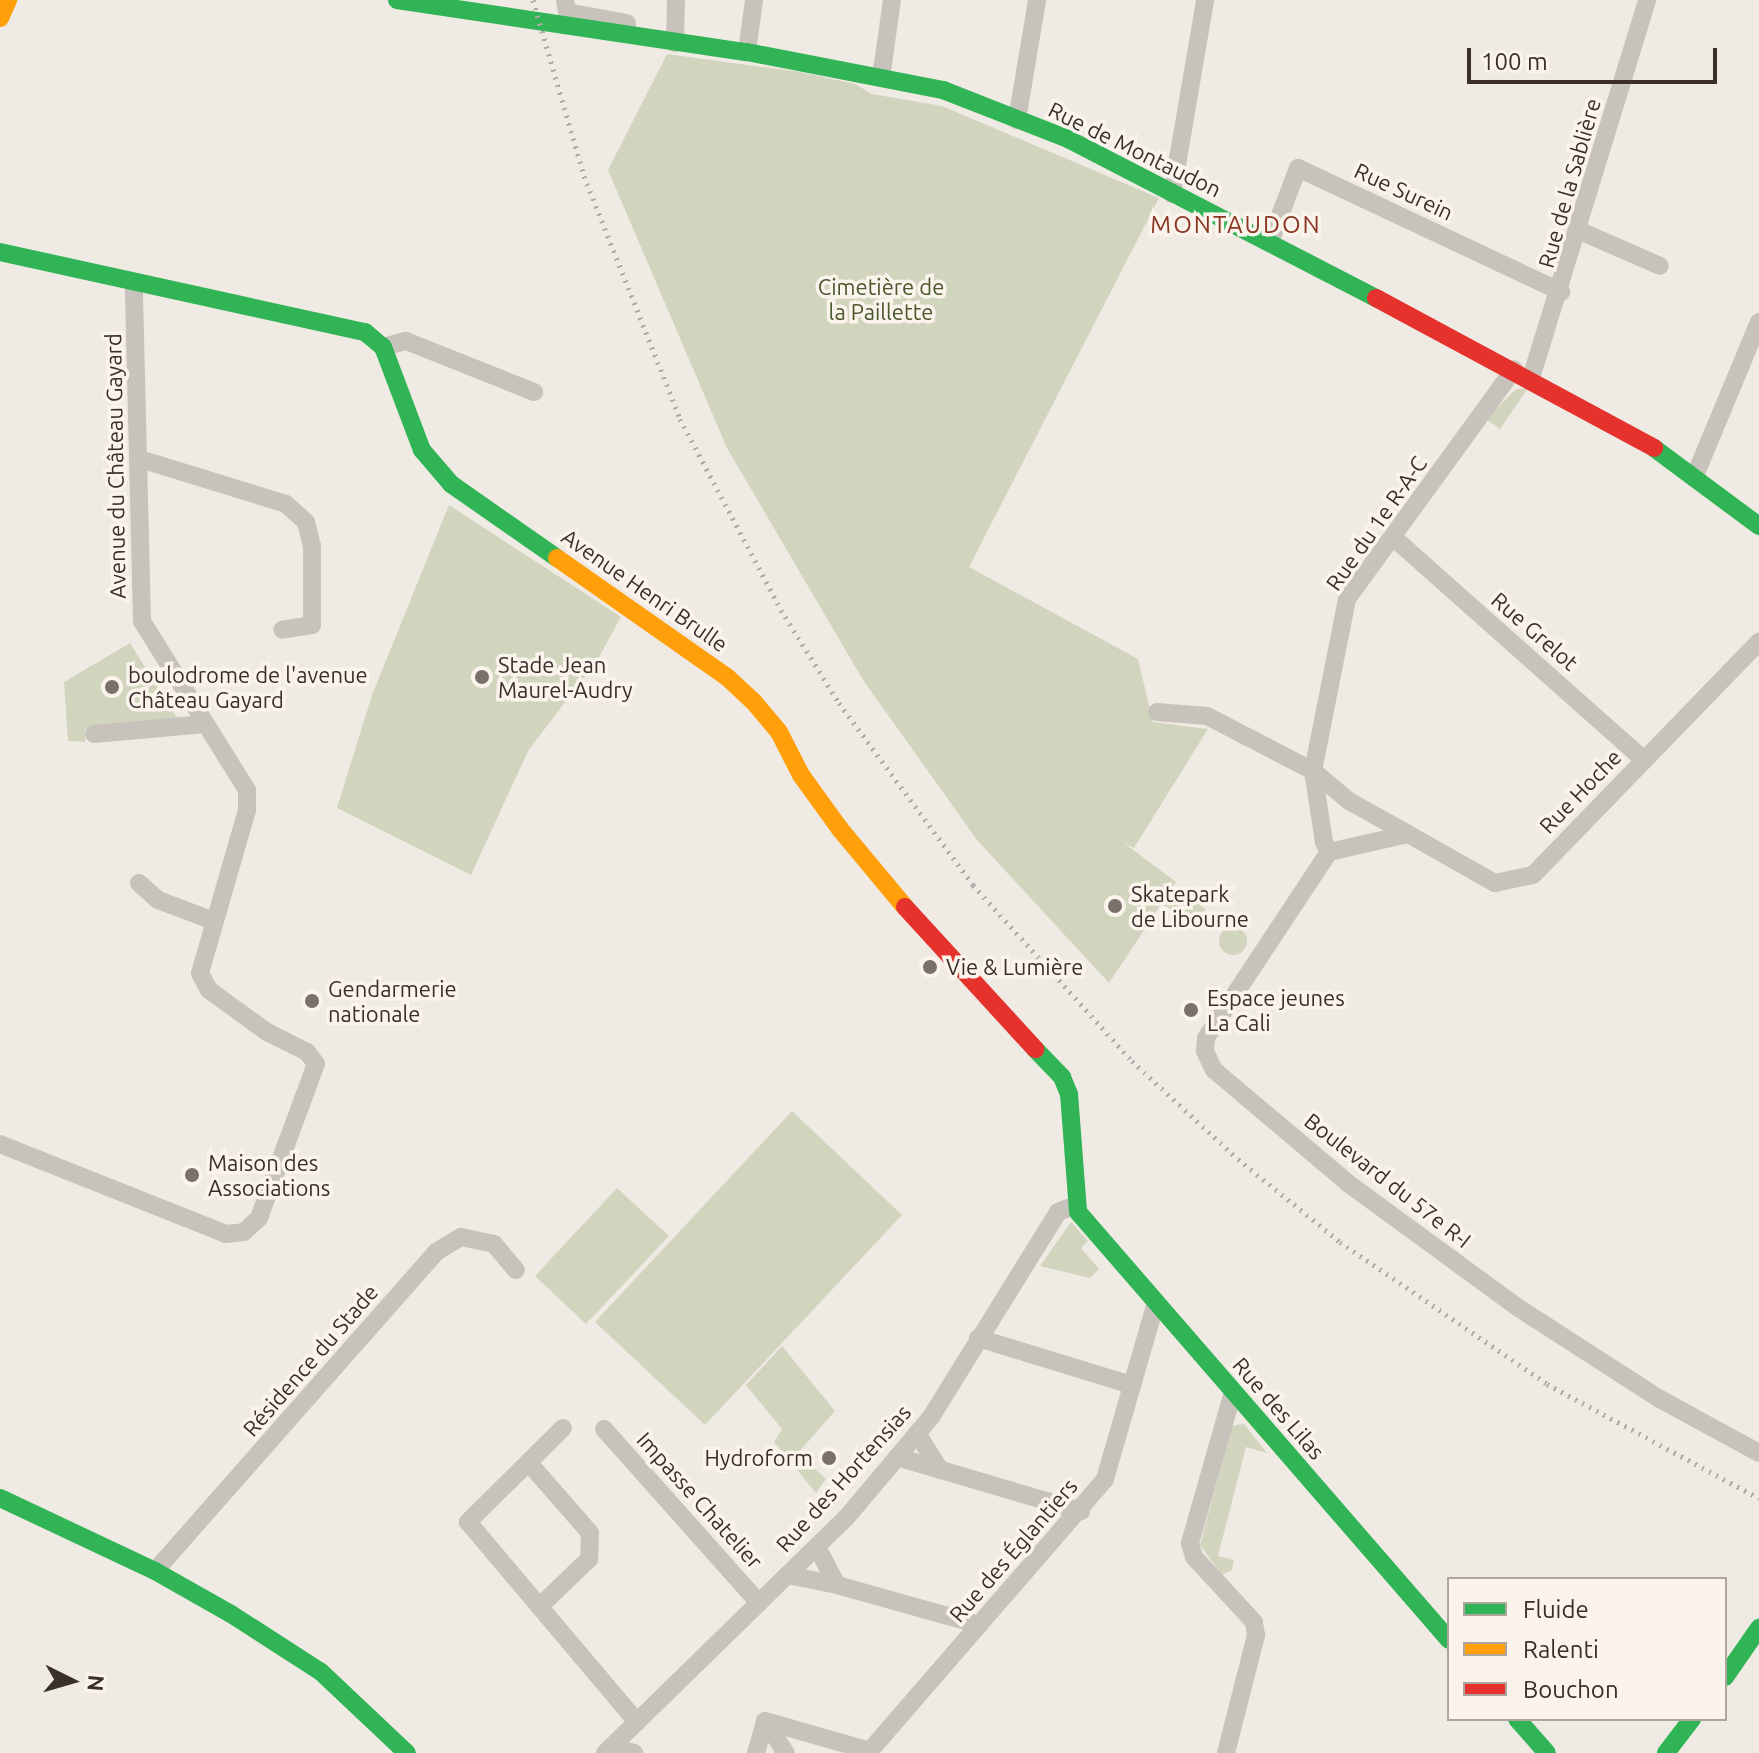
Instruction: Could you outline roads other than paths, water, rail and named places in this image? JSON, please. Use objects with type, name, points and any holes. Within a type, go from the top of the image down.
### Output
[{"type":"street","points":[[0,18],[8,0]]},
{"type":"street","name":"Rue de Montaudon","points":[[397,0],[449,5],[525,23],[565,13],[675,43],[747,52],[943,90],[1068,139],[1531,378],[1640,438],[1759,526]]},
{"type":"street","points":[[675,43],[676,0]]},
{"type":"street","points":[[747,52],[754,0]]},
{"type":"street","points":[[881,78],[892,0]]},
{"type":"street","points":[[1017,120],[1037,0]]},
{"type":"street","points":[[1172,194],[1205,0]]},
{"type":"street","name":"Rue de la Sablière","points":[[1531,378],[1580,231],[1647,0]]},
{"type":"street","name":"Rue Surein","points":[[1270,242],[1298,168],[1561,292]]},
{"type":"street","points":[[1580,231],[1660,266]]},
{"type":"street","points":[[0,252],[134,284],[337,324],[365,332],[383,347],[406,341],[534,392]]},
{"type":"street","name":"Avenue du Château Gayard","points":[[0,1144],[226,1234],[244,1232],[259,1218],[316,1064],[307,1052],[267,1032],[209,990],[200,973],[247,810],[247,790],[142,621],[134,284]]},
{"type":"street","points":[[1694,478],[1759,322]]},
{"type":"street","name":"Avenue Henri Brulle","points":[[383,347],[422,450],[435,469],[727,677],[753,701],[779,732],[801,775],[850,841],[948,959],[1062,1077],[1069,1094],[1076,1205]]},
{"type":"street","name":"Rue du 1e R-A-C","points":[[1313,771],[1347,599],[1514,369]]},
{"type":"street","points":[[140,459],[286,504],[306,522],[312,546],[312,625],[282,630]]},
{"type":"street","name":"Rue Grelot","points":[[1394,538],[1644,760]]},
{"type":"street","name":"Rue Hoche","points":[[1157,712],[1207,716],[1313,771],[1349,801],[1495,883],[1533,875],[1759,642]]},
{"type":"street","points":[[94,734],[206,724]]},
{"type":"street","points":[[1313,771],[1329,852],[1408,834]]},
{"type":"street","name":"Boulevard du 57e R-I","points":[[1329,852],[1206,1038],[1205,1051],[1214,1070],[1349,1184],[1505,1298],[1660,1399],[1759,1453]]},
{"type":"street","points":[[139,883],[158,900],[214,921]]},
{"type":"street","name":"Rue des Lilas","points":[[1076,1205],[1233,1392],[1447,1638]]},
{"type":"street","name":"Rue des Hortensias","points":[[608,1750],[817,1547],[897,1457],[917,1433],[1058,1212],[1076,1205]]},
{"type":"street","name":"Résidence du Stade","points":[[155,1571],[436,1252],[461,1237],[494,1244],[516,1270]]},
{"type":"street","name":"Rue des Églantiers","points":[[869,1752],[1081,1511],[1105,1479],[1156,1302]]},
{"type":"street","points":[[978,1338],[1132,1385]]},
{"type":"street","points":[[1226,1753],[1256,1635],[1254,1622],[1194,1557],[1190,1543],[1233,1392]]},
{"type":"street","points":[[563,1428],[468,1522],[637,1722]]},
{"type":"street","name":"Impasse Chatelier","points":[[604,1429],[759,1603]]},
{"type":"street","points":[[917,1433],[940,1470]]},
{"type":"street","points":[[897,1457],[1081,1511]]},
{"type":"street","points":[[529,1463],[590,1533],[589,1559],[541,1605]]},
{"type":"street","points":[[0,1498],[155,1571],[321,1672],[407,1753]]},
{"type":"street","points":[[817,1547],[837,1585]]},
{"type":"street","points":[[788,1575],[837,1585],[980,1625]]},
{"type":"street","points":[[1727,1674],[1759,1628]]},
{"type":"street","points":[[1727,1691],[1759,1649]]},
{"type":"street","points":[[765,1721],[869,1752]]},
{"type":"street","points":[[756,1753],[765,1721]]},
{"type":"street","points":[[765,1721],[786,1753]]},
{"type":"street","points":[[1519,1721],[1547,1753]]},
{"type":"street","points":[[1666,1753],[1690,1721]]},
{"type":"street","points":[[1681,1753],[1705,1721]]},
{"type":"street","points":[[608,1750],[634,1753]]},
{"type":"railway","points":[[533,0],[584,176],[680,419],[781,610],[839,703],[973,885],[1132,1061],[1238,1159],[1340,1242],[1547,1384],[1759,1498]]},
{"type":"place","name":"Stade Jean Maurel-Audry","points":[[482,677]]},
{"type":"place","name":"boulodrome de l'avenue Château Gayard","points":[[112,687]]},
{"type":"place","name":"Skatepark de Libourne","points":[[1115,906]]},
{"type":"place","name":"Vie & Lumière","points":[[930,967]]},
{"type":"place","name":"Gendarmerie nationale","points":[[312,1001]]},
{"type":"place","name":"Espace jeunes La Cali","points":[[1191,1010]]},
{"type":"place","name":"Maison des Associations","points":[[192,1175]]},
{"type":"place","name":"Hydroform","points":[[829,1458]]},
{"type":"district","name":"MONTAUDON","points":[[1236,225]]},
{"type":"park label","name":"Cimetière de la Paillette","points":[[881,298]]}]
